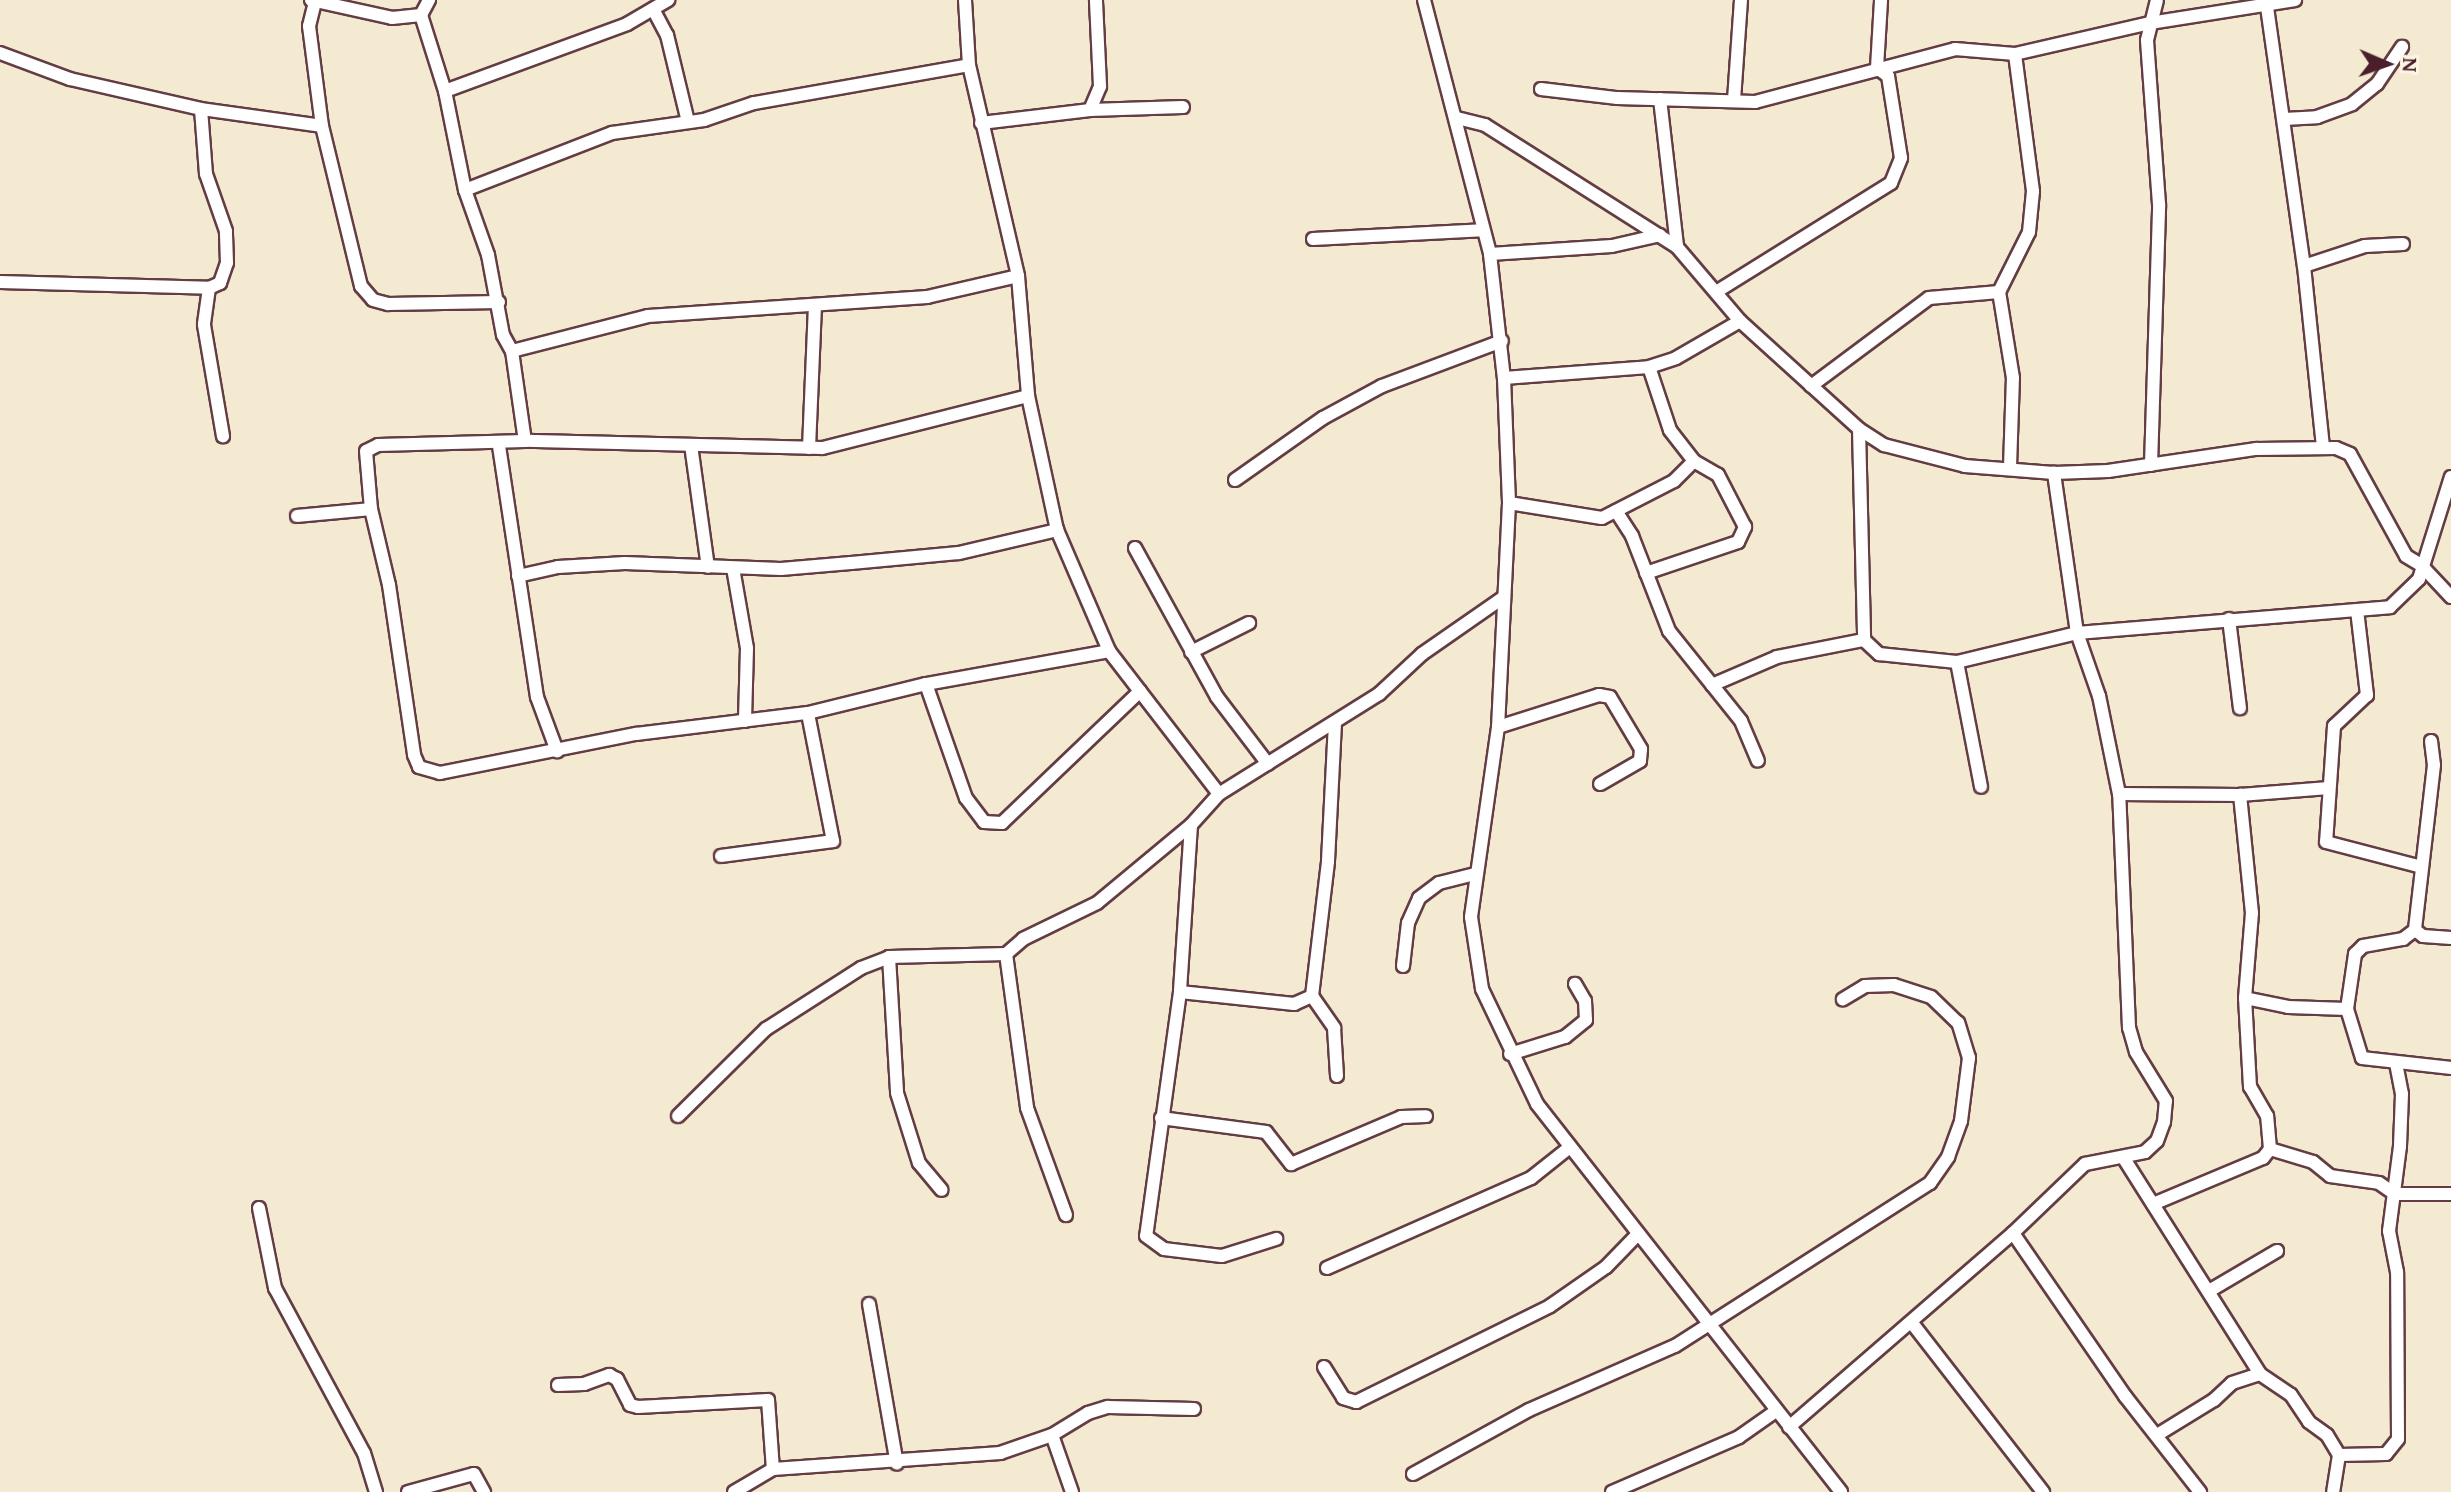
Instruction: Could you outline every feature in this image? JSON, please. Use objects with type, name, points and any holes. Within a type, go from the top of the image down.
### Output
[{"type":"street","points":[[429,0],[421,15],[445,91],[465,190],[499,302],[503,335],[512,351],[525,441]]},
{"type":"street","points":[[445,91],[613,30],[668,0]]},
{"type":"street","points":[[965,0],[969,65],[1018,276],[1028,396],[1057,530],[1109,651],[1219,794]]},
{"type":"street","points":[[1090,110],[1100,86],[1096,0]]},
{"type":"street","points":[[1424,0],[1490,254],[1502,341],[1509,503],[1498,727],[1474,874],[1471,917],[1482,989],[1510,1054],[1537,1104],[1841,1492]]},
{"type":"street","points":[[1734,100],[1741,0]]},
{"type":"street","points":[[1877,68],[1881,0]]},
{"type":"street","points":[[2151,465],[2159,204],[2150,23],[2157,0]]},
{"type":"street","points":[[1541,89],[1660,99],[1755,102],[1955,49],[2015,54],[2150,23],[2267,7],[2295,0]]},
{"type":"street","points":[[421,15],[392,18],[313,1],[309,26],[322,126],[361,286],[373,300],[499,302]]},
{"type":"street","points":[[2267,7],[2304,266],[2323,447]]},
{"type":"street","points":[[653,9],[667,35],[688,122]]},
{"type":"street","points":[[2284,119],[2317,117],[2352,104],[2377,84],[2402,47]]},
{"type":"street","points":[[0,53],[70,79],[201,109],[322,126]]},
{"type":"street","points":[[2010,467],[2013,378],[1999,292],[2029,232],[2033,191],[2015,54]]},
{"type":"street","points":[[465,190],[612,133],[688,122],[754,103],[969,65]]},
{"type":"street","points":[[1716,292],[1891,183],[1901,158],[1888,76],[1877,68]]},
{"type":"street","points":[[1660,99],[1677,215],[1677,247]]},
{"type":"street","points":[[981,123],[1090,110],[1183,107]]},
{"type":"street","points":[[0,282],[209,288],[220,283],[227,263],[226,231],[206,174],[201,109]]},
{"type":"street","points":[[1457,118],[1485,125],[1677,247],[1740,321],[1859,429],[1884,445],[1924,459],[2054,473],[2151,465],[2256,449],[2323,447],[2350,454],[2406,556],[2421,565],[2451,597]]},
{"type":"street","points":[[1313,239],[1482,230]]},
{"type":"street","points":[[1490,254],[1612,246],[1660,235]]},
{"type":"street","points":[[2304,266],[2365,246],[2403,244]]},
{"type":"street","points":[[512,351],[648,316],[927,297],[1018,276]]},
{"type":"street","points":[[209,288],[204,325],[223,436]]},
{"type":"street","points":[[1811,386],[1929,298],[1999,292]]},
{"type":"street","points":[[809,448],[815,306]]},
{"type":"street","points":[[1504,378],[1649,367],[1676,358],[1740,321]]},
{"type":"street","points":[[1235,480],[1323,418],[1382,386],[1502,341]]},
{"type":"street","points":[[1646,573],[1738,542],[1745,533],[1718,475],[1694,461],[1670,430],[1649,367]]},
{"type":"street","points":[[1028,396],[934,424],[809,448],[525,441],[499,446],[378,445],[366,451],[364,462],[371,509],[419,767],[440,773],[500,757],[808,713],[926,684],[1109,651]]},
{"type":"street","points":[[1859,429],[1864,640],[1879,654],[1957,662],[2077,633],[2390,607],[2419,579],[2421,565],[2451,480]]},
{"type":"street","points":[[691,445],[708,567]]},
{"type":"street","points":[[499,446],[537,697],[557,751]]},
{"type":"street","points":[[1509,503],[1574,517],[1602,518],[1674,481],[1694,461]]},
{"type":"street","points":[[1789,1427],[1912,1323],[2085,1164],[2098,1157],[2123,1157],[2145,1152],[2157,1141],[2166,1101],[2136,1052],[2129,1028],[2119,794],[2099,696],[2077,633],[2054,473]]},
{"type":"street","points":[[297,516],[371,509]]},
{"type":"street","points":[[1616,511],[1669,631],[1741,721],[1758,761]]},
{"type":"street","points":[[518,576],[558,567],[625,563],[781,569],[959,553],[1057,530]]},
{"type":"street","points":[[1135,548],[1217,697],[1268,764]]},
{"type":"street","points":[[733,568],[747,648],[745,721]]},
{"type":"street","points":[[678,1116],[766,1029],[861,968],[889,957],[1006,954],[1023,939],[1097,903],[1191,825],[1219,794],[1335,722],[1504,597]]},
{"type":"street","points":[[2357,610],[2367,695],[2334,726],[2326,842],[2422,867]]},
{"type":"street","points":[[2229,619],[2240,708]]},
{"type":"street","points":[[1191,652],[1249,623]]},
{"type":"street","points":[[1712,685],[1777,657],[1864,640]]},
{"type":"street","points":[[1957,662],[1981,787]]},
{"type":"street","points":[[926,684],[966,798],[984,822],[1002,823],[1140,691]]},
{"type":"street","points":[[1498,727],[1599,695],[1610,697],[1635,735],[1640,761],[1600,784]]},
{"type":"street","points":[[721,856],[833,841],[808,713]]},
{"type":"street","points":[[1335,722],[1328,861],[1312,996],[1334,1028],[1337,1076]]},
{"type":"street","points":[[2431,741],[2434,765],[2415,930],[2403,939],[2363,946],[2355,954],[2347,1009],[2362,1058],[2451,1068]]},
{"type":"street","points":[[2119,794],[2240,795],[2329,788]]},
{"type":"street","points":[[2153,1204],[2263,1158],[2270,1149],[2267,1116],[2250,1087],[2245,998],[2252,913],[2240,795]]},
{"type":"street","points":[[1191,825],[1180,992],[1145,1222],[1146,1236],[1154,1245],[1222,1256],[1276,1239]]},
{"type":"street","points":[[1403,966],[1408,923],[1419,898],[1439,883],[1474,874]]},
{"type":"street","points":[[2415,930],[2423,936],[2451,938]]},
{"type":"street","points":[[1006,954],[1027,1108],[1066,1215]]},
{"type":"street","points":[[889,957],[897,1093],[919,1163],[942,1190]]},
{"type":"street","points":[[1510,1054],[1565,1037],[1586,1020],[1585,1001],[1575,984]]},
{"type":"street","points":[[1413,1474],[1529,1410],[1652,1359],[1930,1183],[1948,1157],[1968,1079],[1969,1058],[1958,1023],[1931,997],[1894,985],[1865,986],[1843,999]]},
{"type":"street","points":[[1180,992],[1294,1004],[1312,996]]},
{"type":"street","points":[[2245,998],[2288,1007],[2347,1009]]},
{"type":"street","points":[[2339,1455],[2386,1454],[2398,1439],[2397,1272],[2389,1231],[2395,1194],[2402,1094],[2396,1064]]},
{"type":"street","points":[[1161,1118],[1266,1132],[1291,1164],[1401,1117],[1426,1116]]},
{"type":"street","points":[[1327,1268],[1531,1178],[1570,1147]]},
{"type":"street","points":[[2270,1149],[2313,1162],[2330,1176],[2379,1183],[2395,1194],[2451,1194]]},
{"type":"street","points":[[2123,1157],[2260,1374],[2291,1395],[2339,1455],[2333,1492]]},
{"type":"street","points":[[259,1208],[275,1288],[364,1453],[376,1492]]},
{"type":"street","points":[[2013,1233],[2200,1492]]},
{"type":"street","points":[[1324,1367],[1343,1398],[1356,1402],[1550,1306],[1606,1267],[1638,1234]]},
{"type":"street","points":[[2209,1291],[2277,1251]]},
{"type":"street","points":[[869,1304],[897,1464]]},
{"type":"street","points":[[1912,1323],[2040,1491]]},
{"type":"street","points":[[2157,1435],[2214,1400],[2232,1383],[2260,1374]]},
{"type":"street","points":[[558,1385],[584,1384],[609,1375],[617,1379],[630,1405],[638,1407],[768,1400],[773,1469]]},
{"type":"street","points":[[734,1492],[773,1469],[897,1464],[1000,1453],[1052,1435],[1108,1407],[1194,1409]]},
{"type":"street","points":[[1612,1492],[1739,1437],[1776,1411]]},
{"type":"street","points":[[1052,1435],[1072,1492]]},
{"type":"street","points":[[408,1492],[474,1474],[484,1492]]}]
